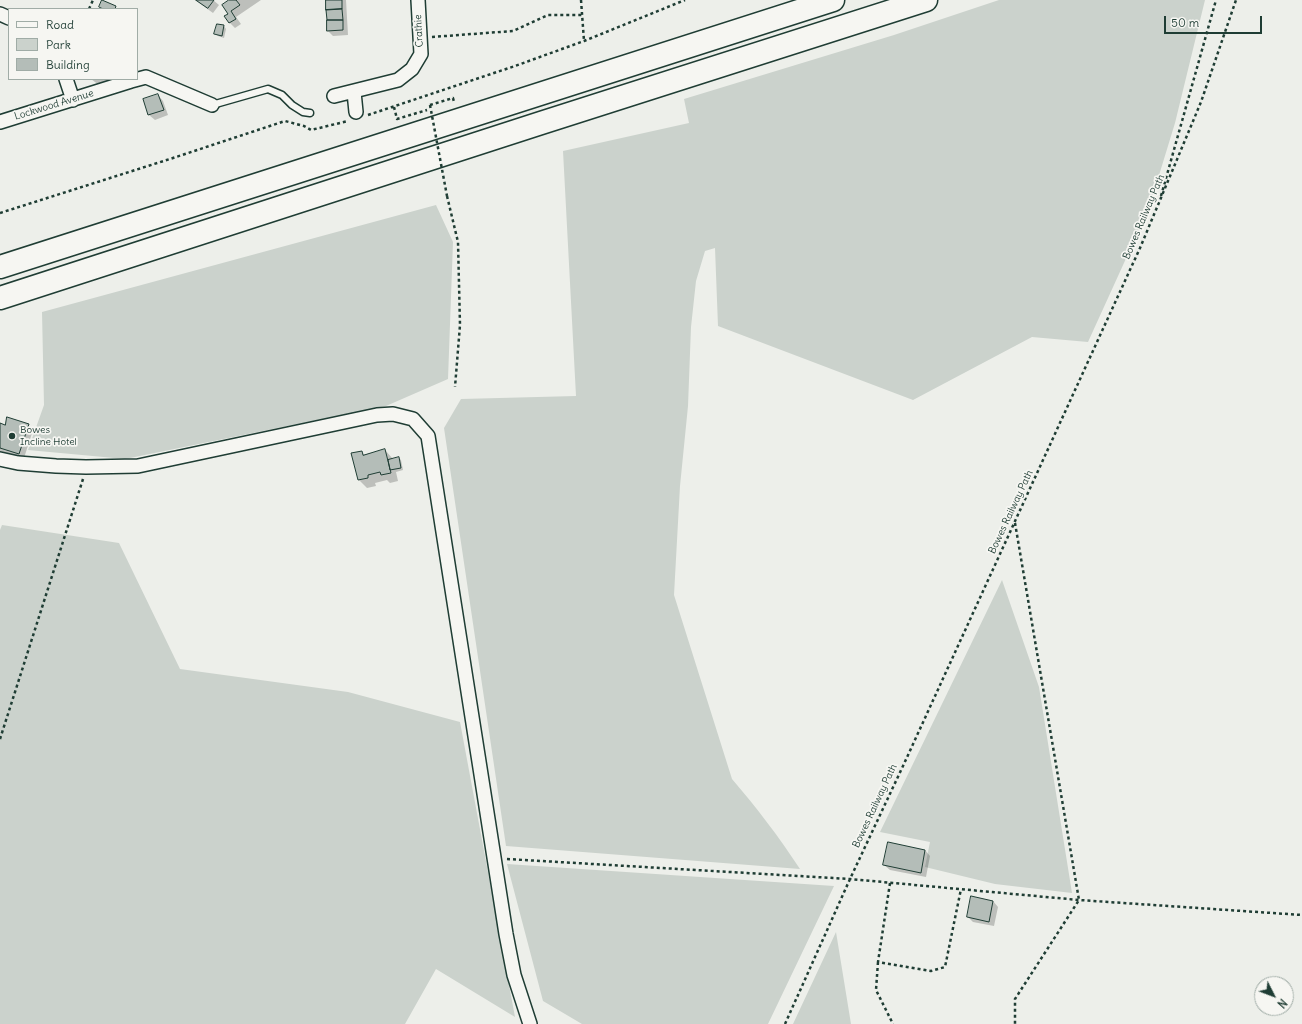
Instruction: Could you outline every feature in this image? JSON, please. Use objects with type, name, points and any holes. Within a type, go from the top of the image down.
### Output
[{"type":"highway","points":[[0,267],[832,0]]},
{"type":"highway","points":[[0,298],[541,122],[926,0]]},
{"type":"street","name":"Crathie","points":[[334,96],[398,80],[412,69],[421,54],[418,0]]},
{"type":"street","name":"Lockwood Avenue","points":[[138,78],[146,77],[212,105]]},
{"type":"street","points":[[66,80],[73,100]]},
{"type":"street","name":"Lockwood Avenue","points":[[0,122],[73,100],[130,80]]},
{"type":"street","points":[[354,92],[355,117]]},
{"type":"street","points":[[0,458],[18,463],[86,467],[138,466],[377,415],[393,414],[413,419],[428,436],[506,934],[514,975],[530,1024]]},
{"type":"lane","points":[[212,105],[268,89],[282,95],[292,105],[303,112],[310,113]]},
{"type":"path","points":[[581,0],[584,41]]},
{"type":"path","points":[[0,213],[285,121],[304,126],[311,130],[394,107],[584,41],[685,0]]},
{"type":"path","points":[[1157,208],[1216,0]]},
{"type":"path","name":"Bowes Railway Path","points":[[785,1024],[850,879],[1015,523],[1157,208],[1201,102],[1236,0]]},
{"type":"path","points":[[419,38],[513,31],[548,15],[582,15]]},
{"type":"path","points":[[447,104],[454,102],[453,98],[430,105],[447,196],[458,242],[460,325],[455,387]]},
{"type":"path","points":[[394,107],[397,119],[433,109]]},
{"type":"path","points":[[0,739],[86,467]]},
{"type":"path","points":[[1015,523],[1079,900],[1015,999],[1015,1024]]},
{"type":"path","points":[[494,858],[850,879],[1079,900],[1302,915]]},
{"type":"path","points":[[890,883],[878,962],[876,990],[894,1024]]},
{"type":"path","points":[[878,962],[931,971],[945,966],[961,889]]},
{"type":"green space","points":[[999,0],[1205,0],[1175,123],[1149,208],[1088,342],[1032,337],[913,400],[718,326],[715,248],[705,251],[696,281],[691,327],[688,406],[680,486],[674,595],[732,779],[768,823],[800,869],[506,846],[444,428],[461,399],[576,396],[563,151],[689,123],[684,99],[894,35]]},
{"type":"green space","points":[[436,205],[453,242],[448,379],[386,406],[125,459],[28,450],[44,405],[42,312]]},
{"type":"green space","points":[[2,525],[119,543],[180,669],[348,692],[460,722],[515,1017],[436,969],[405,1024],[0,1024],[0,530]]},
{"type":"green space","points":[[1002,580],[1039,687],[1072,893],[995,884],[925,867],[930,842],[880,832]]},
{"type":"green space","points":[[507,864],[834,886],[768,1024],[582,1024],[543,1001]]},
{"type":"green space","points":[[836,932],[851,1024],[793,1024]]},
{"type":"building","points":[[102,0],[116,6],[115,8],[99,7]]},
{"type":"building","points":[[196,0],[214,0],[208,8]]},
{"type":"building","points":[[229,0],[236,0],[240,5],[231,11],[236,19],[229,23],[224,16],[228,14],[222,5]]},
{"type":"building","points":[[326,0],[342,0],[342,9],[326,10]]},
{"type":"building","points":[[342,9],[343,20],[327,20],[326,10]]},
{"type":"building","points":[[327,20],[343,20],[343,30],[327,31]]},
{"type":"building","points":[[217,24],[224,25],[222,36],[214,34]]},
{"type":"building","points":[[158,94],[164,110],[148,115],[143,99]]},
{"type":"building","name":"Bowes Incline Hotel","points":[[7,417],[29,424],[19,454],[0,448],[0,423],[5,425]]},
{"type":"building","points":[[385,449],[391,473],[381,475],[380,472],[368,475],[368,478],[358,480],[351,453],[362,451],[363,455]]},
{"type":"building","points":[[399,457],[401,468],[390,470],[388,460]]},
{"type":"building","points":[[888,842],[925,850],[921,873],[883,865]]},
{"type":"building","points":[[971,896],[993,901],[989,922],[967,917]]},
{"type":"place","name":"Bowes Incline Hotel","points":[[12,436]]}]
